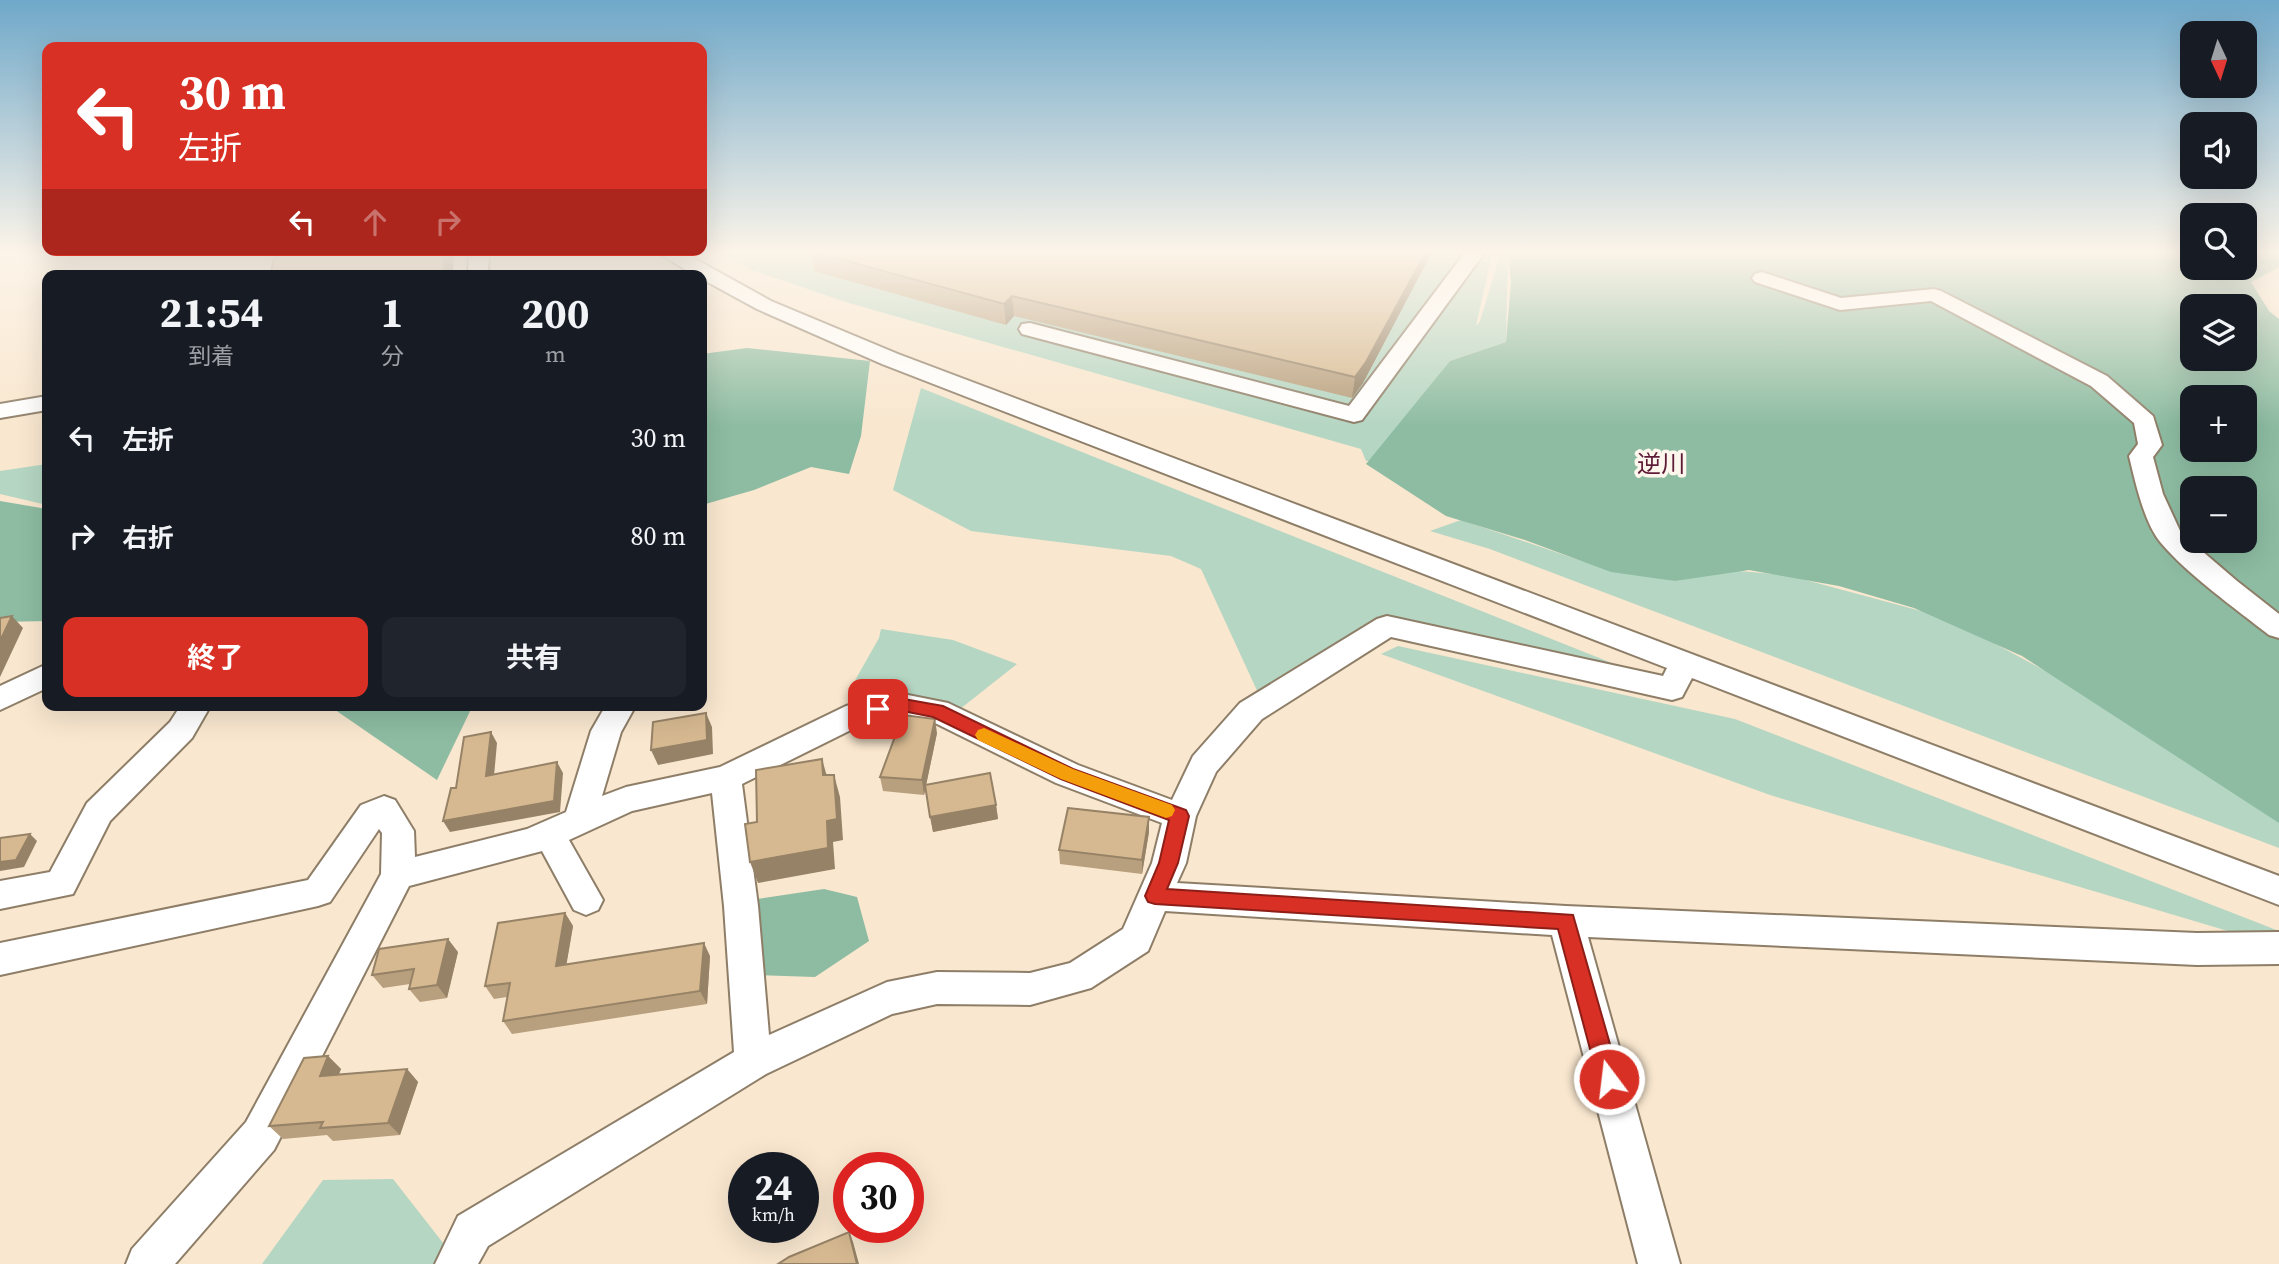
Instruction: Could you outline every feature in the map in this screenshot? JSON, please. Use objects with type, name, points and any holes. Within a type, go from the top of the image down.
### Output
[{"type":"street","points":[[773,309],[890,359],[2279,891]]},
{"type":"street","points":[[1030,329],[1354,415],[1433,309]]},
{"type":"street","points":[[1961,309],[2099,382],[2145,421],[2150,445],[2141,456],[2151,494],[2170,537],[2237,596],[2279,628]]},
{"type":"street","points":[[0,411],[42,404]]},
{"type":"street","points":[[456,1264],[473,1231],[753,1061],[887,999],[937,988],[1030,989],[1078,977],[1136,940],[1169,863],[1180,816],[1204,765],[1251,711],[1387,626],[1672,689],[1684,663]]},
{"type":"street","points":[[0,699],[42,678]]},
{"type":"street","points":[[398,875],[533,841],[626,800],[726,778],[857,714],[898,704],[937,711],[1067,774],[1180,816]]},
{"type":"street","points":[[0,895],[61,884],[98,812],[181,730],[192,711]]},
{"type":"street","points":[[586,900],[564,827],[618,711]]},
{"type":"street","points":[[726,778],[741,906],[753,1061]]},
{"type":"street","points":[[0,960],[318,892],[372,814],[384,809],[398,831],[398,875],[260,1136],[147,1264]]},
{"type":"street","points":[[1155,896],[1566,921],[2197,949],[2279,948]]},
{"type":"street","points":[[1566,921],[1659,1264]]},
{"type":"green space","points":[[870,309],[1480,309],[1476,326],[1484,309],[1507,309],[1506,342],[1450,361],[1372,461],[1366,461],[1361,449]]},
{"type":"green space","points":[[1509,309],[2180,309],[2180,371],[2257,371],[2257,309],[2268,309],[2279,319],[2279,823],[2022,656],[1914,608],[1839,586],[1749,570],[1675,581],[1611,572],[1525,540],[1446,516],[1366,464],[1450,361],[1506,342]]},
{"type":"green space","points":[[747,348],[870,361],[861,436],[849,474],[811,467],[754,490],[707,504],[707,353]]},
{"type":"green space","points":[[921,388],[1647,677],[1382,621],[1260,697],[1201,569],[1171,556],[971,531],[893,490]]},
{"type":"green space","points":[[42,465],[42,504],[0,494],[0,471]]},
{"type":"green space","points":[[0,501],[42,508],[42,621],[0,622]]},
{"type":"green space","points":[[1461,520],[1579,560],[1675,581],[1727,570],[1787,575],[1947,618],[2081,690],[2279,821],[2279,848],[1490,549],[1430,531]]},
{"type":"green space","points":[[881,629],[953,640],[1017,664],[960,709],[849,691],[879,638]]},
{"type":"green space","points":[[1398,646],[1735,719],[2279,931],[2279,937],[2238,934],[1770,795],[1381,654]]},
{"type":"green space","points":[[337,711],[470,711],[437,780]]},
{"type":"green space","points":[[824,889],[857,897],[869,941],[815,977],[753,975],[757,899]]},
{"type":"green space","points":[[393,1179],[447,1248],[436,1264],[262,1264],[323,1180]]},
{"type":"building","points":[[1067,309],[1395,309],[1355,377]]},
{"type":"building","points":[[12,616],[0,641],[0,618]]},
{"type":"building","points":[[706,713],[707,740],[651,750],[653,722]]},
{"type":"building","points":[[903,715],[935,719],[922,780],[880,777]]},
{"type":"building","points":[[491,732],[486,776],[557,762],[554,801],[443,821],[451,788],[456,788],[464,737]]},
{"type":"building","points":[[822,759],[823,775],[834,775],[837,819],[827,821],[828,848],[750,862],[745,824],[757,822],[756,770]]},
{"type":"building","points":[[990,773],[996,805],[930,817],[925,785]]},
{"type":"building","points":[[1068,808],[1149,817],[1142,860],[1059,850]]},
{"type":"building","points":[[30,834],[16,860],[0,862],[0,838]]},
{"type":"building","points":[[565,913],[556,966],[704,943],[700,991],[503,1021],[510,983],[485,986],[498,923]]},
{"type":"building","points":[[448,939],[437,985],[409,989],[414,969],[372,975],[379,949]]},
{"type":"building","points":[[328,1056],[320,1076],[407,1069],[388,1123],[320,1128],[323,1122],[269,1126],[304,1058]]},
{"type":"building","points":[[833,1239],[833,1243],[852,1243],[857,1264],[778,1264]]},
{"type":"slow traffic","points":[[984,735],[1067,774],[1166,810]]},
{"type":"district","name":"逆川","points":[[1661,463]]},
{"type":"route","points":[[878,709],[898,704],[937,711],[1067,774],[1180,816],[1169,863],[1155,896],[1566,921],[1609,1079]]}]
